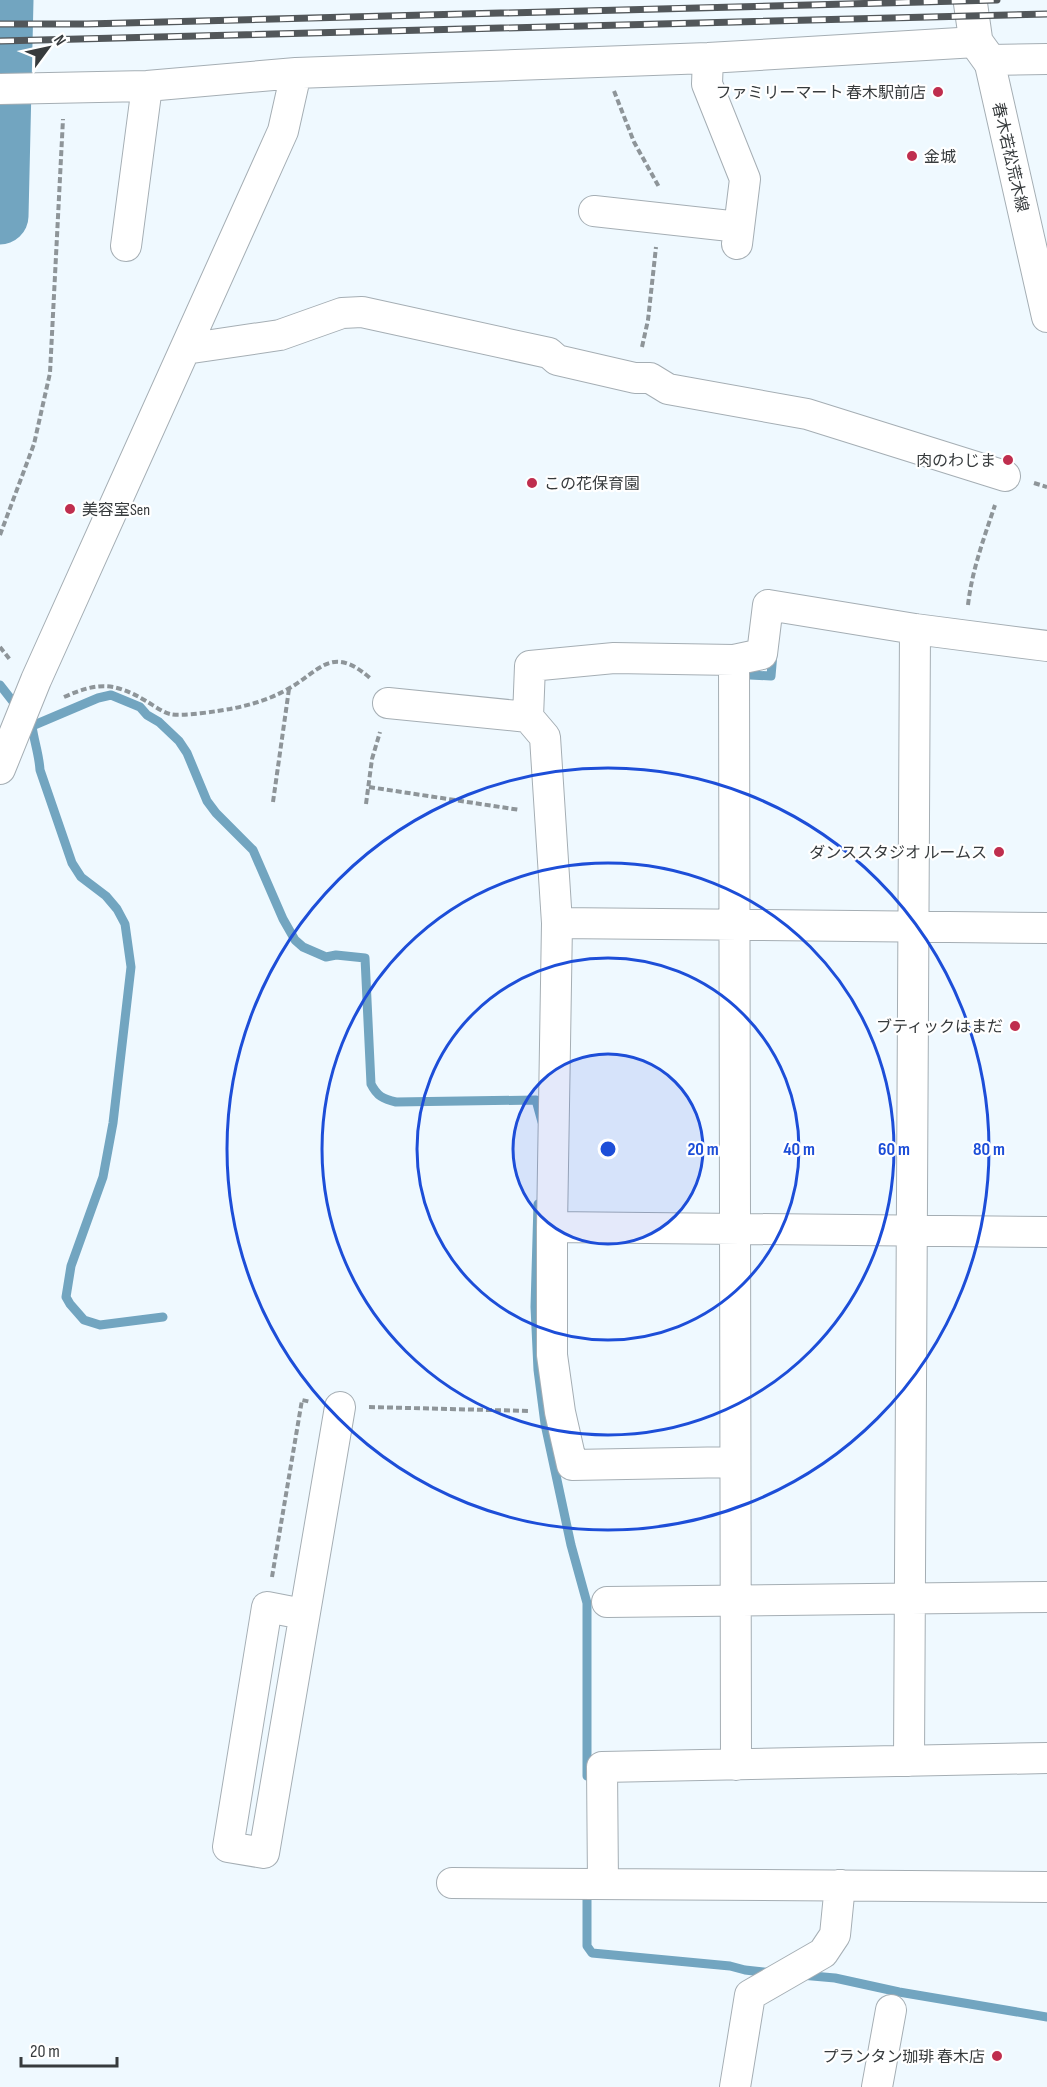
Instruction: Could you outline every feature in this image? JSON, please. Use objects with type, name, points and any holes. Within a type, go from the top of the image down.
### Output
[{"type":"street","name":"春木若松荒木線","points":[[969,0],[1047,316]]},
{"type":"street","points":[[0,89],[147,86],[296,74],[708,58],[983,51],[1047,59]]},
{"type":"street","points":[[607,219],[738,236],[746,179],[706,84],[708,58]]},
{"type":"street","points":[[0,769],[35,700],[185,349],[283,131],[296,74]]},
{"type":"street","points":[[126,246],[147,86]]},
{"type":"street","points":[[185,349],[280,335],[342,313],[362,312],[549,353],[557,360],[635,378],[650,378],[668,388],[807,414],[1005,476]]},
{"type":"street","points":[[735,1462],[572,1465],[560,1412],[552,1355],[557,923],[545,738],[528,717],[530,666],[614,658],[734,660],[762,654],[768,604],[915,629],[1047,646]]},
{"type":"street","points":[[909,1761],[915,629]]},
{"type":"street","points":[[734,660],[736,1765]]},
{"type":"street","points":[[387,703],[528,717]]},
{"type":"street","points":[[557,923],[1047,928]]},
{"type":"street","points":[[552,1227],[1047,1232]]},
{"type":"street","points":[[303,1614],[267,1607],[228,1846],[264,1853],[340,1407]]},
{"type":"street","points":[[607,1602],[1047,1597]]},
{"type":"street","points":[[603,1884],[602,1767],[1047,1758]]},
{"type":"street","points":[[453,1883],[1047,1887]]},
{"type":"street","points":[[735,2087],[750,1995],[823,1953],[835,1935],[840,1885]]},
{"type":"street","points":[[877,2087],[891,2010]]},
{"type":"path","points":[[0,535],[34,444],[51,374],[55,89]]},
{"type":"path","points":[[966,635],[970,588],[978,555],[1005,476],[1047,487]]},
{"type":"path","points":[[35,700],[82,689],[117,686],[170,714],[227,709],[266,701],[289,689],[324,664],[339,662],[361,670],[373,680],[387,703],[372,759],[366,804]]},
{"type":"path","points":[[273,802],[289,689]]},
{"type":"path","points":[[369,787],[550,814]]},
{"type":"path","points":[[267,1607],[302,1400],[340,1407],[538,1411]]},
{"type":"waterway","points":[[0,216],[5,0]]},
{"type":"waterway","points":[[750,675],[771,676],[773,653]]},
{"type":"waterway","points":[[0,685],[32,726],[98,698],[111,695],[140,707],[179,741],[187,753],[207,801],[253,850],[283,919],[295,940],[303,947],[326,957],[336,955],[365,958],[371,1084],[378,1094],[396,1102],[536,1100],[542,1122]]},
{"type":"waterway","points":[[32,726],[40,770],[72,863],[81,877],[106,896],[117,909],[125,924],[131,967],[113,1123],[103,1177],[71,1266],[66,1297],[84,1320],[100,1325],[163,1317]]},
{"type":"waterway","points":[[538,1204],[535,1307],[538,1370],[545,1424],[571,1545],[587,1603],[587,1776]]},
{"type":"waterway","points":[[587,1897],[587,1946],[592,1953],[730,1966],[772,1973]]},
{"type":"waterway","points":[[801,1975],[835,1978],[899,1992],[1047,2017]]},
{"type":"railway","points":[[0,24],[87,24],[997,0]]},
{"type":"railway","points":[[0,41],[1047,14]]},
{"type":"place","name":"ファミリーマート 春木駅前店","points":[[938,92]]},
{"type":"place","name":"金城","points":[[912,156]]},
{"type":"place","name":"肉のわじま","points":[[1008,460]]},
{"type":"place","name":"この花保育園","points":[[532,483]]},
{"type":"place","name":"美容室Sen","points":[[70,509]]},
{"type":"place","name":"ダンススタジオ ルームス","points":[[999,852]]},
{"type":"place","name":"ブティックはまだ","points":[[1015,1026]]},
{"type":"place","name":"プランタン珈琲 春木店","points":[[997,2056]]}]
